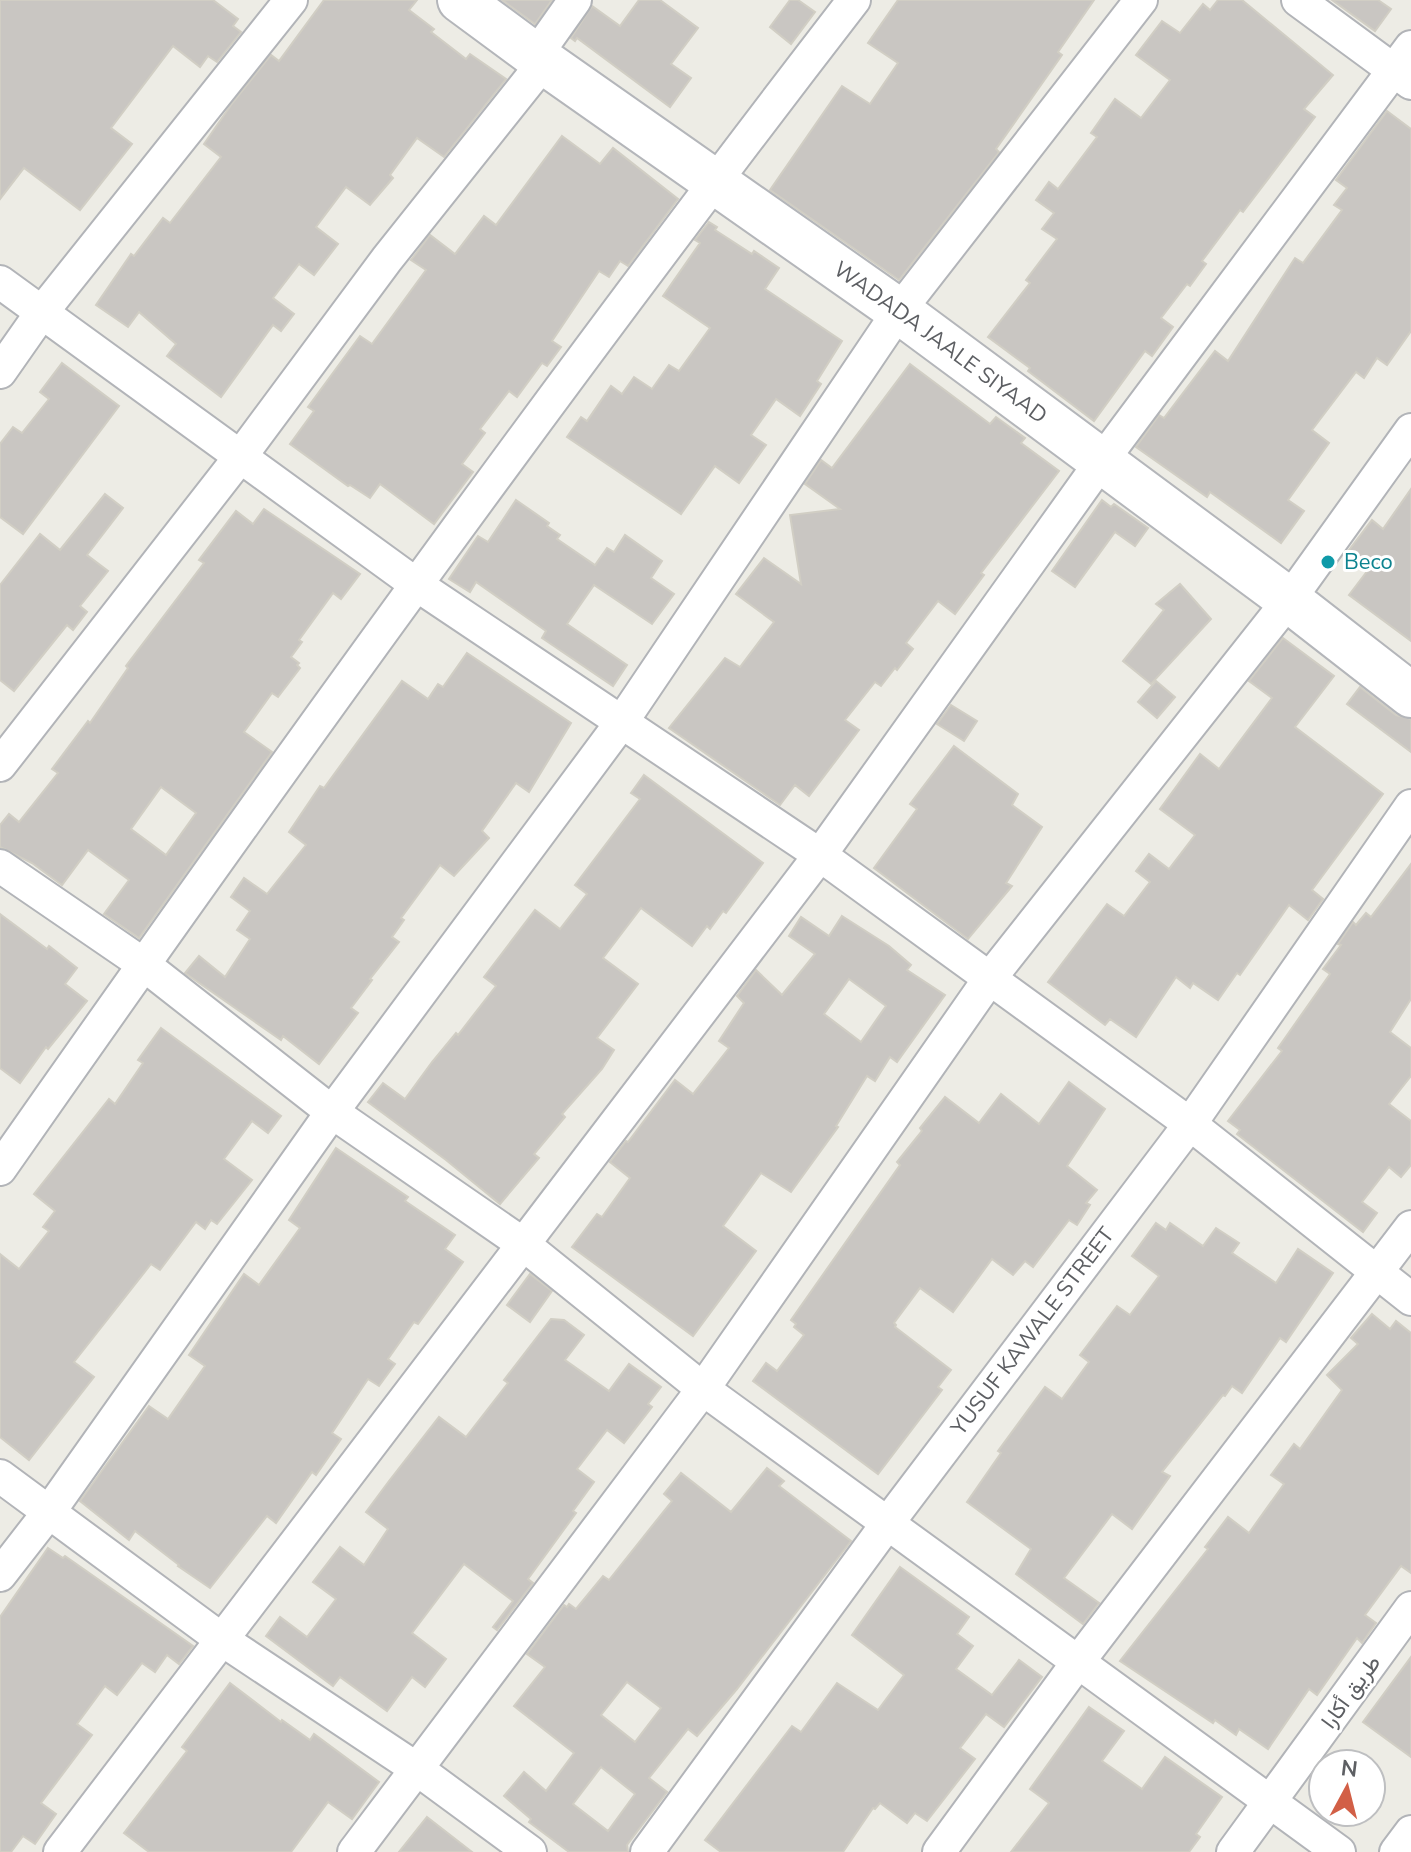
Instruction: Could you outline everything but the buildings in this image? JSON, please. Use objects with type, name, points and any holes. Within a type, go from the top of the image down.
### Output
[{"type":"main road","name":"WADADA JAALE SIYAAD","points":[[460,0],[899,311],[1289,600],[1411,695]]},
{"type":"street","points":[[0,372],[42,312],[291,0]]},
{"type":"street","points":[[0,765],[240,457],[387,259],[544,62],[541,48],[575,0]]},
{"type":"street","points":[[0,1169],[143,964],[417,585],[714,182],[854,0]]},
{"type":"street","points":[[0,1575],[49,1512],[332,1112],[621,723],[899,311],[1141,0]]},
{"type":"street","points":[[60,1852],[820,855],[1101,462],[1405,67],[1298,0]]},
{"type":"street","points":[[0,282],[417,585],[820,855],[1190,1124],[1411,1299]]},
{"type":"street","points":[[354,1852],[703,1389],[990,978],[1289,600],[1411,430]]},
{"type":"street","name":"YUSUF KAWALE STREET","points":[[647,1852],[887,1524],[1190,1124],[1411,806]]},
{"type":"street","points":[[0,866],[143,964],[332,1112],[523,1244],[703,1389],[1339,1852]]},
{"type":"street","points":[[939,1852],[1078,1662],[1411,1227]]},
{"type":"street","points":[[0,1476],[221,1639],[417,1769],[530,1852]]},
{"type":"street","name":"طريق أكارا","points":[[1233,1852],[1411,1608]]},
{"type":"street","points":[[1396,1852],[1411,1832]]},
{"type":"place","name":"Beco","points":[[1328,562]]}]
